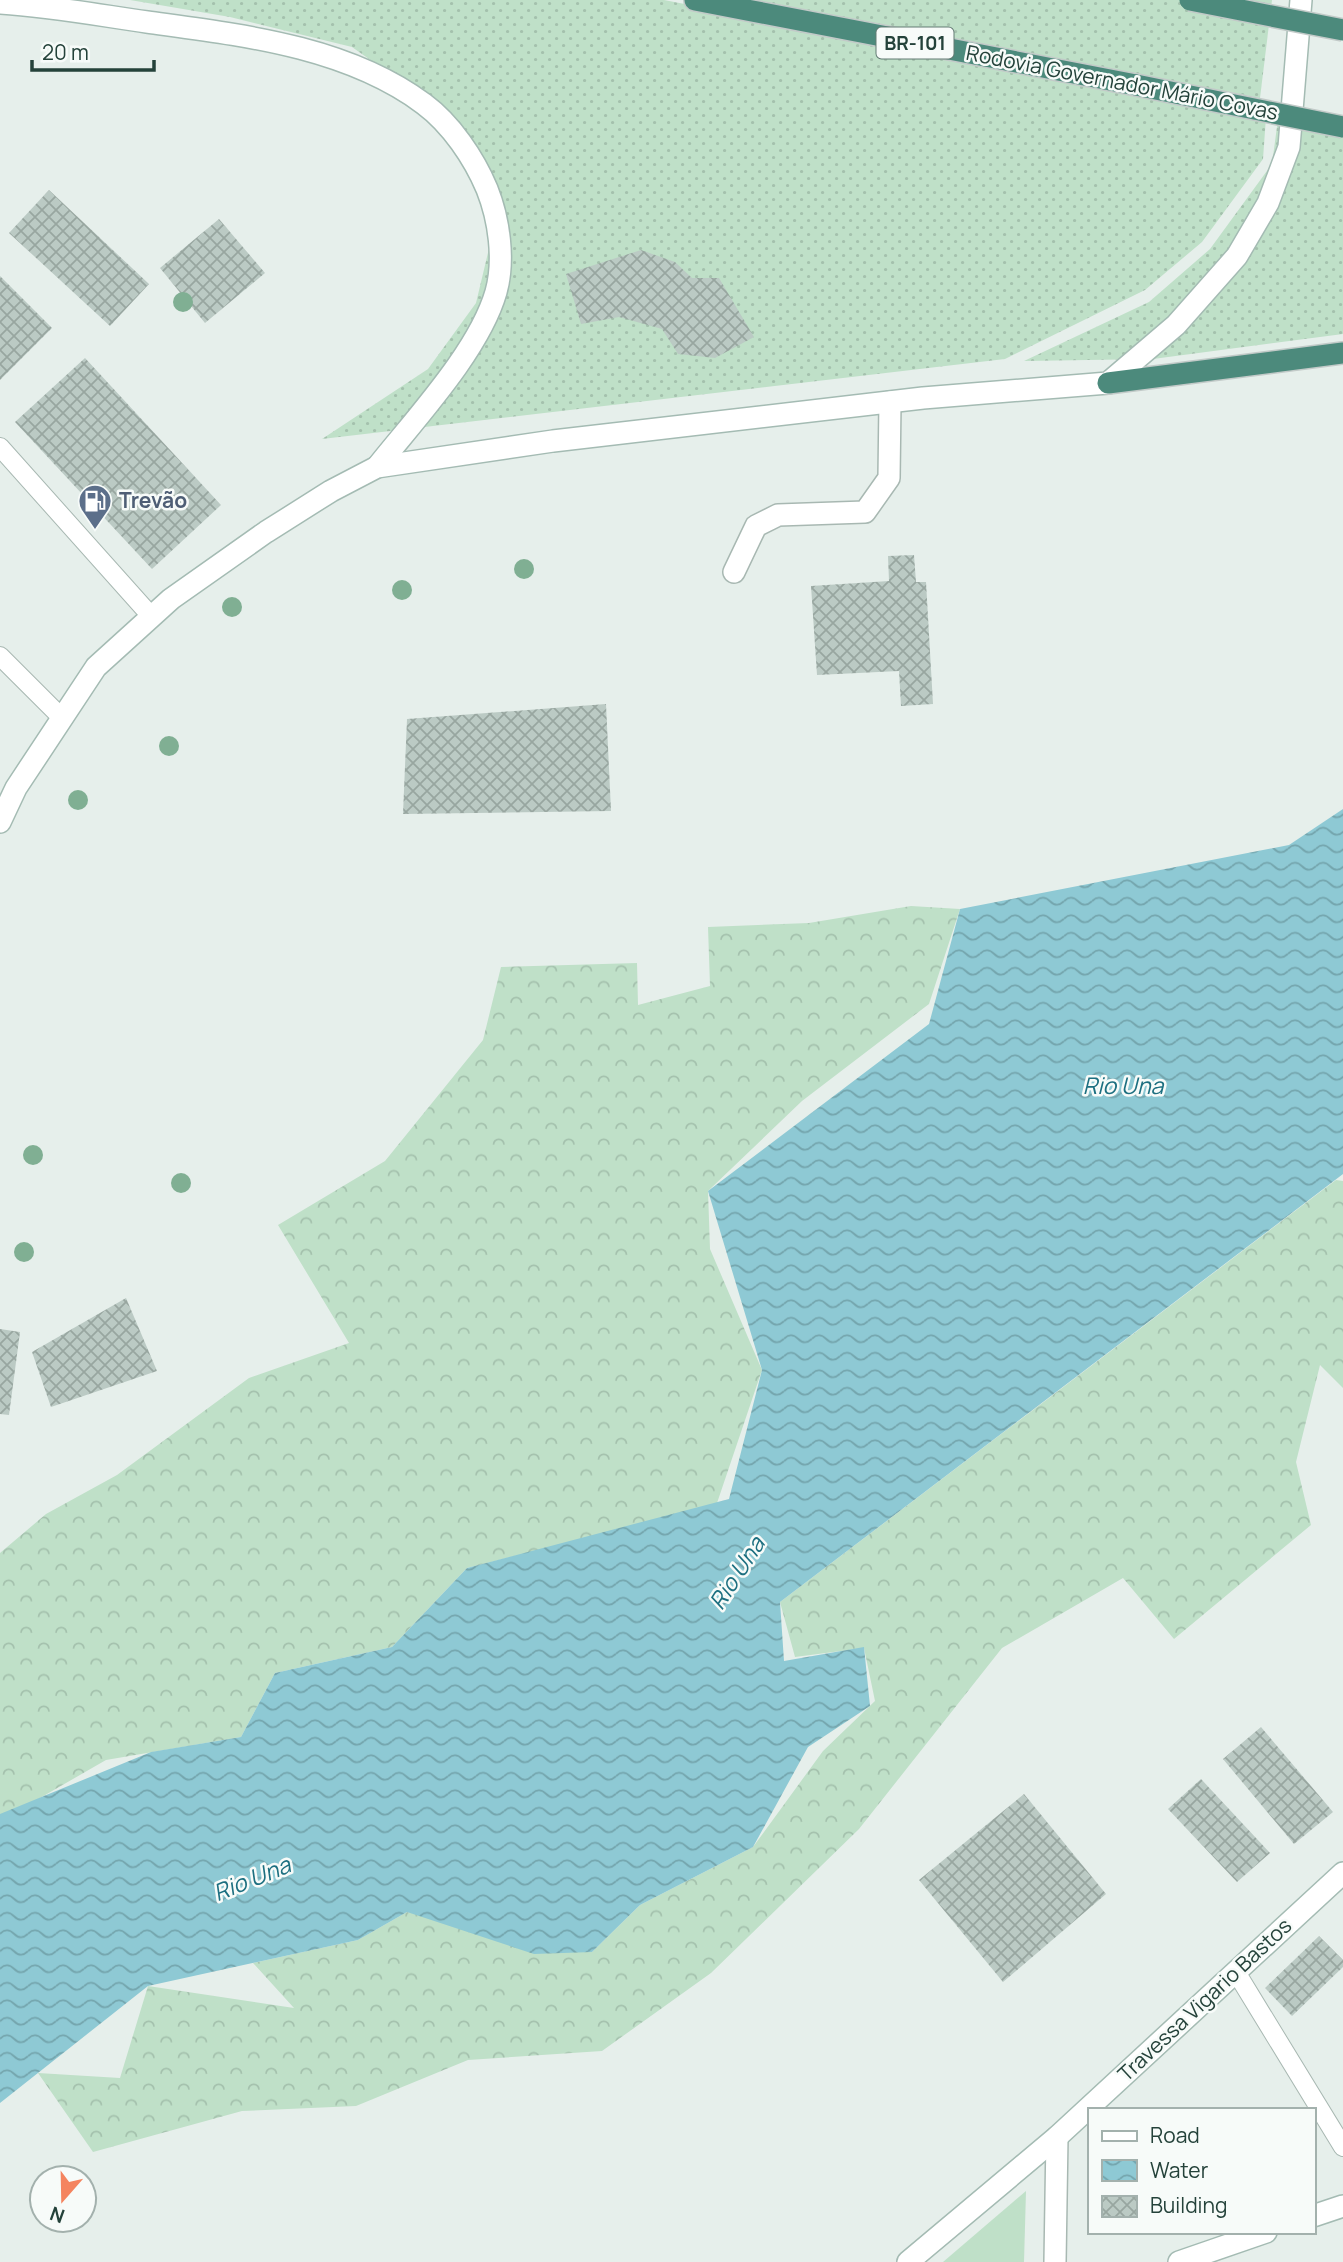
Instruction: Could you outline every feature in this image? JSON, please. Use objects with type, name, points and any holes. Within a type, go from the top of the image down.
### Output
[{"type":"highway","name":"Rodovia Governador Mário Covas","points":[[695,0],[1343,127]]},
{"type":"highway","points":[[1190,0],[1343,30]]},
{"type":"highway","points":[[1108,383],[1343,353]]},
{"type":"main road","points":[[0,822],[16,788],[96,667],[171,599],[266,532],[331,491],[377,467],[553,441],[890,402],[1108,383],[1175,325],[1228,266],[1268,204],[1289,147],[1301,0]]},
{"type":"main road","points":[[0,3],[231,34],[310,52],[368,71],[425,104],[456,136],[481,175],[496,212],[499,244],[496,291],[480,330],[445,382],[377,467]]},
{"type":"main road","points":[[734,572],[756,526],[778,515],[865,512],[889,478],[890,402]]},
{"type":"main road","name":"Travessa Vigario Bastos","points":[[1088,2108],[1343,1873]]},
{"type":"main road","name":"Travessa Vigario Bastos","points":[[908,2262],[1088,2108]]},
{"type":"main road","points":[[1055,2262],[1057,2137]]},
{"type":"main road","points":[[1315,2215],[1343,2206]]},
{"type":"main road","points":[[1180,2262],[1260,2234]]},
{"type":"lane","points":[[0,447],[152,616]]},
{"type":"lane","points":[[0,656],[62,718]]},
{"type":"lane","points":[[1236,1972],[1343,2147]]},
{"type":"green space","points":[[130,0],[664,0],[1266,117],[1263,159],[1202,242],[1145,290],[1005,359],[322,439],[428,369],[476,303],[492,236],[476,168],[434,105],[352,47],[230,17]]},
{"type":"green space","points":[[751,0],[1272,0],[1260,98]]},
{"type":"green space","points":[[1278,119],[1343,132],[1343,334],[1153,359],[1024,361],[1149,302],[1210,249],[1272,164]]},
{"type":"green space","points":[[911,906],[960,909],[929,1004],[802,1101],[708,1191],[710,1249],[762,1370],[716,1506],[467,1568],[392,1647],[275,1673],[241,1737],[106,1760],[0,1821],[0,1553],[46,1514],[117,1475],[249,1378],[349,1343],[278,1225],[385,1161],[483,1040],[501,967],[637,963],[638,1005],[710,986],[708,927],[809,923]]},
{"type":"green space","points":[[1336,1180],[1343,1181],[1343,1388],[1320,1365],[1296,1462],[1311,1525],[1174,1639],[1123,1578],[1002,1648],[859,1829],[711,1973],[602,2051],[468,2060],[356,2106],[242,2111],[93,2152],[38,2073],[120,2078],[148,1986],[294,2008],[253,1963],[358,1940],[407,1912],[592,1952],[640,1905],[753,1847],[823,1751],[875,1701],[864,1648],[795,1657],[780,1602]]},
{"type":"green space","points":[[1026,2191],[1024,2262],[943,2262]]},
{"type":"water","name":"Rio Una","points":[[1343,809],[1343,1174],[780,1602],[784,1661],[864,1647],[870,1706],[808,1747],[753,1847],[640,1905],[592,1952],[534,1954],[407,1912],[358,1940],[148,1986],[0,2103],[0,1814],[151,1752],[241,1737],[275,1673],[392,1647],[467,1568],[729,1499],[762,1370],[708,1191],[929,1024],[960,909],[1289,845]]},
{"type":"building","points":[[49,190],[149,284],[110,326],[9,233]]},
{"type":"building","points":[[219,219],[265,273],[205,323],[160,268]]},
{"type":"building","points":[[641,250],[675,262],[692,278],[719,278],[754,337],[715,358],[678,354],[662,329],[619,317],[581,324],[566,274]]},
{"type":"building","points":[[0,276],[52,328],[0,380]]},
{"type":"building","points":[[85,358],[221,505],[152,569],[15,422]]},
{"type":"building","points":[[914,555],[916,582],[926,582],[933,704],[901,706],[899,671],[817,675],[811,586],[889,581],[888,556]]},
{"type":"building","points":[[606,704],[611,811],[403,814],[407,719]]},
{"type":"building","points":[[126,1298],[157,1371],[51,1407],[32,1352]]},
{"type":"building","points":[[0,1329],[20,1332],[9,1415],[0,1414]]},
{"type":"building","points":[[1261,1727],[1333,1812],[1294,1844],[1223,1759]]},
{"type":"building","points":[[1201,1779],[1270,1853],[1237,1882],[1168,1809]]},
{"type":"building","points":[[1024,1794],[1106,1894],[1003,1982],[919,1880]]},
{"type":"building","points":[[1319,1936],[1343,1960],[1343,1967],[1292,2016],[1265,1988]]},
{"type":"place","name":"Trevão","points":[[95,531]]}]
